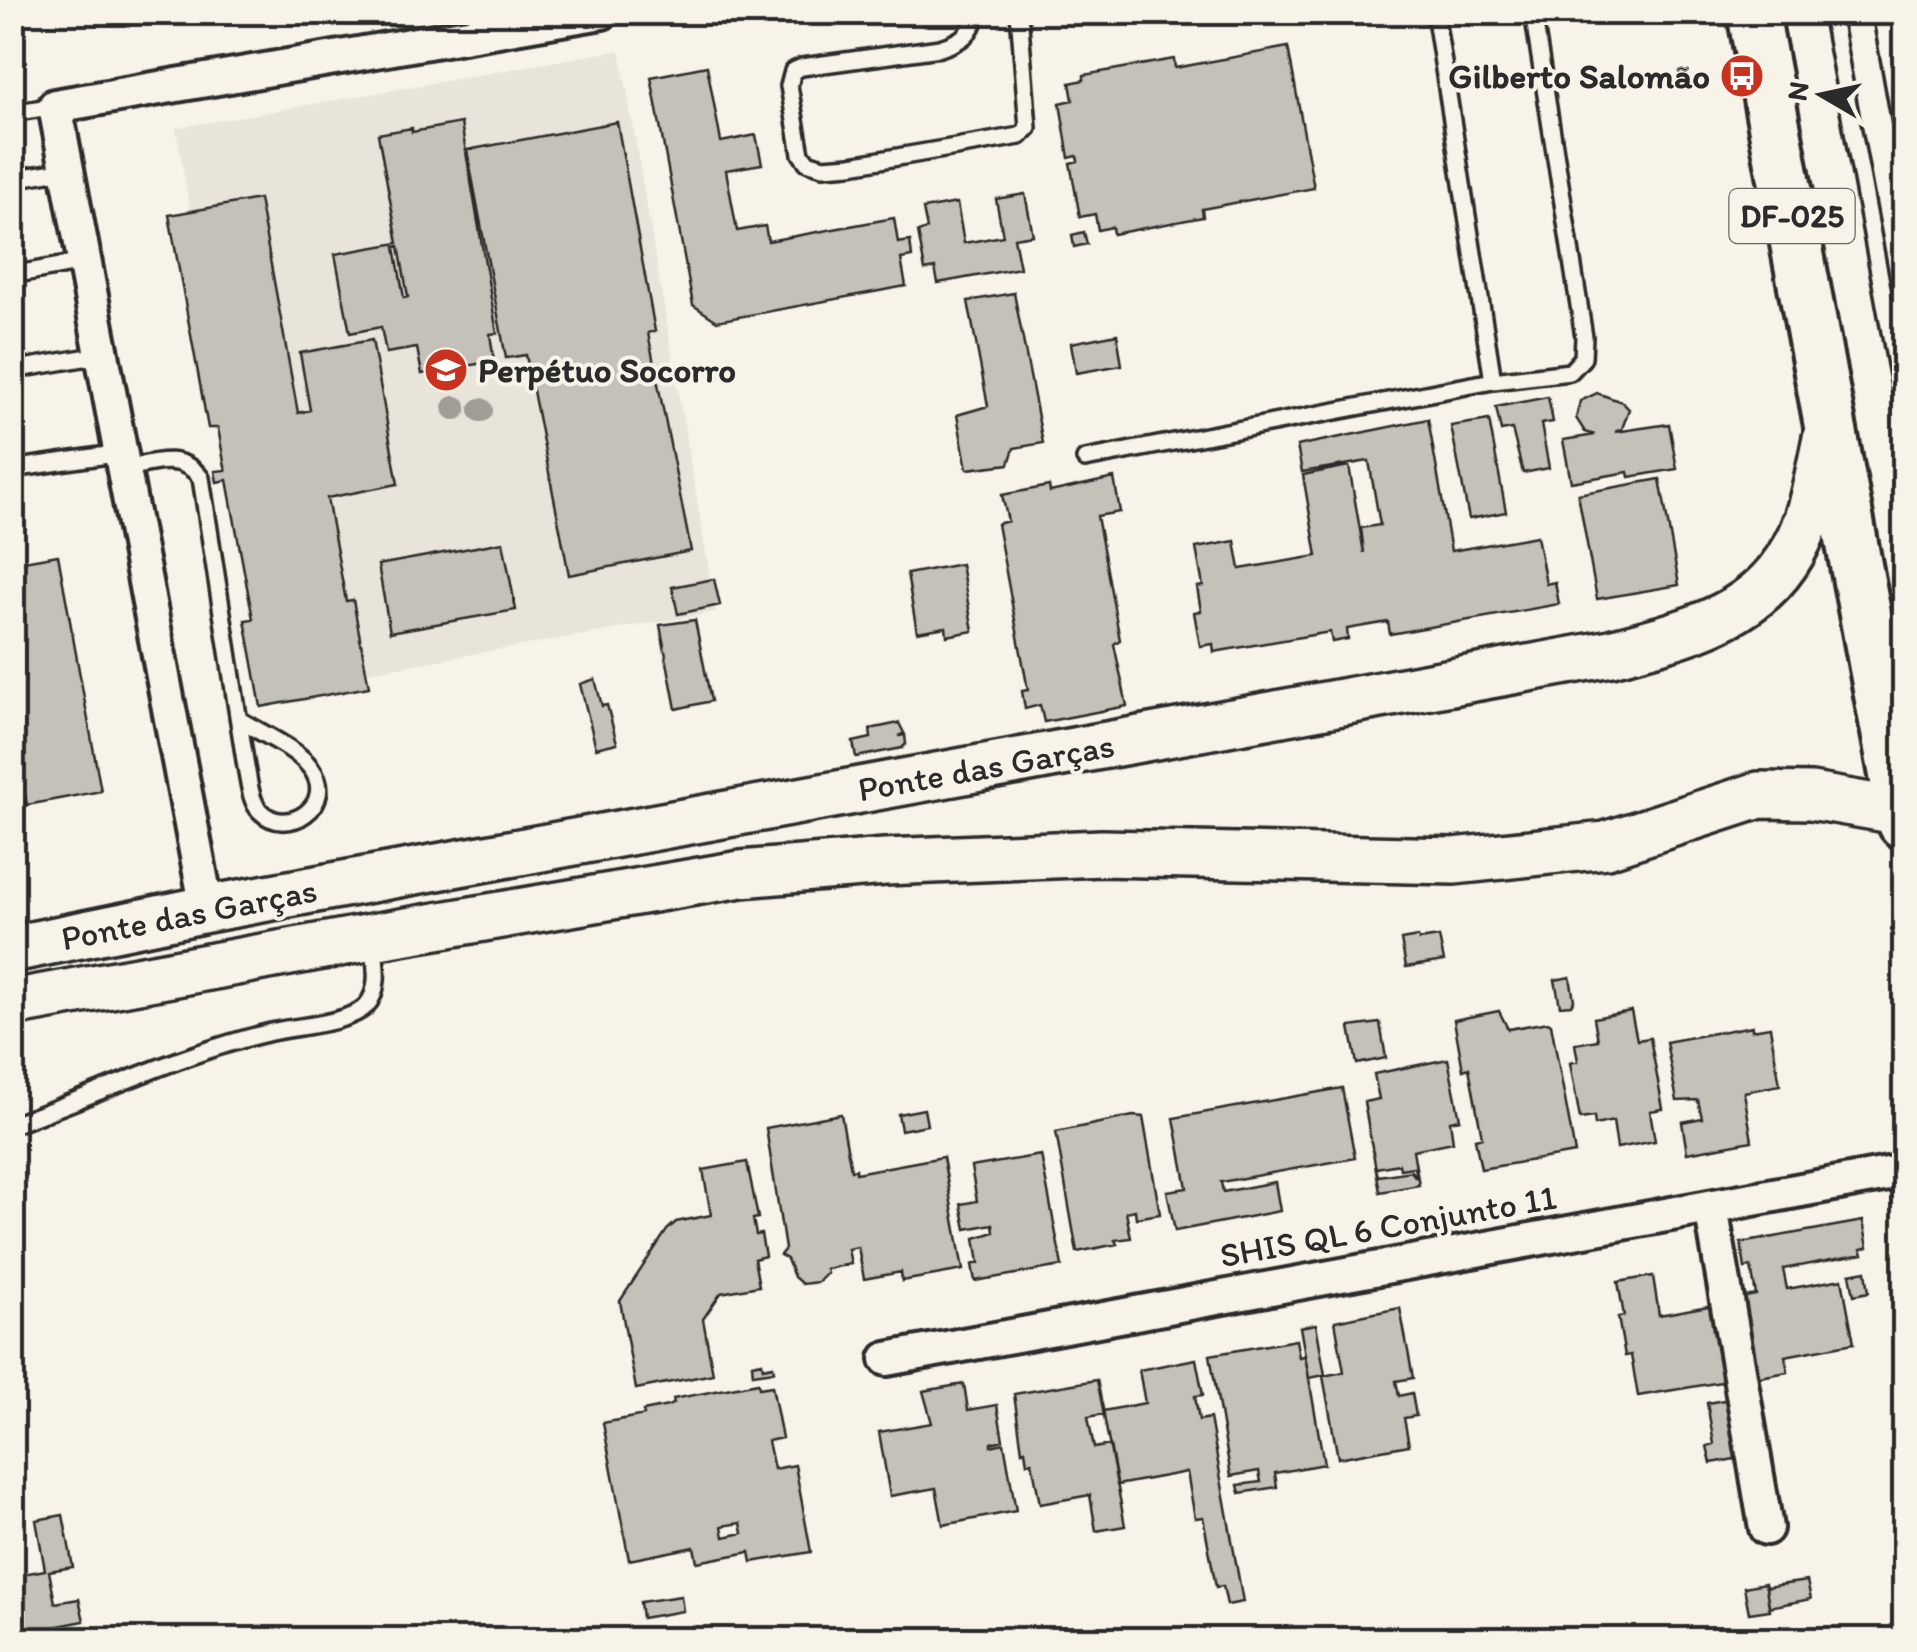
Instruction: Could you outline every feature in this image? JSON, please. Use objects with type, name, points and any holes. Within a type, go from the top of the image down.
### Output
[{"type":"main road","name":"DF-025","points":[[1753,12],[1904,816]]},
{"type":"main road","name":"Ponte das Garças","points":[[12,949],[207,909],[1610,653],[1684,634],[1740,610],[1786,564],[1808,518],[1830,419]]},
{"type":"main road","name":"Ponte das Garças","points":[[12,1003],[372,936],[741,874],[885,862],[1102,853],[1454,862],[1606,844],[1759,796],[1811,796],[1904,816]]},
{"type":"street","points":[[207,909],[55,106],[602,12]]},
{"type":"street","name":"SHIS QL 6 Conjunto 11","points":[[886,1359],[1904,1171]]},
{"type":"street","points":[[1711,1207],[1766,1528]]},
{"type":"lane","points":[[976,12],[973,30],[951,45],[793,71],[789,86],[801,154],[806,162],[823,167],[851,165],[1020,136],[1028,128],[1028,110],[1019,12]]},
{"type":"lane","points":[[1435,12],[1493,382]]},
{"type":"lane","points":[[1085,458],[1493,382],[1570,372],[1583,358],[1584,337],[1533,12]]},
{"type":"lane","points":[[1831,12],[1904,406]]},
{"type":"lane","points":[[1881,12],[1904,140]]},
{"type":"lane","points":[[12,113],[55,106]]},
{"type":"lane","points":[[12,179],[66,170]]},
{"type":"lane","points":[[12,275],[83,262]]},
{"type":"lane","points":[[12,370],[101,355]]},
{"type":"lane","points":[[12,469],[177,460],[192,466],[200,478],[246,767],[254,802],[262,813],[276,819],[305,816],[316,804],[318,791],[316,776],[308,764],[240,720]]},
{"type":"lane","points":[[12,1125],[218,1046],[364,1009],[374,995],[376,979],[372,936]]},
{"type":"shaded area","name":"Perpétuo Socorro","points":[[620,50],[716,612],[272,689],[176,128]]},
{"type":"building","points":[[129,12],[195,12],[131,24]]},
{"type":"building","points":[[1288,47],[1314,188],[1202,209],[1203,217],[1113,234],[1112,227],[1098,230],[1095,214],[1080,217],[1070,163],[1078,161],[1077,156],[1069,158],[1060,103],[1073,100],[1070,83],[1084,80],[1084,75],[1174,59],[1175,68]]},
{"type":"building","points":[[707,66],[721,142],[756,135],[762,164],[726,170],[737,231],[765,226],[768,241],[894,218],[898,243],[910,241],[912,257],[901,259],[906,286],[717,321],[693,305],[651,77]]},
{"type":"building","points":[[617,122],[655,331],[648,333],[691,551],[569,575],[526,355],[506,358],[467,150]]},
{"type":"building","points":[[461,123],[497,333],[490,334],[494,361],[422,374],[417,348],[386,353],[381,327],[350,333],[335,254],[398,243],[378,134],[412,128],[412,132]],"holes":[[[399,246],[408,297],[404,298],[395,247]]]},
{"type":"building","points":[[1025,194],[1033,235],[1014,238],[1020,268],[938,283],[935,268],[925,270],[918,232],[927,229],[923,209],[957,203],[964,243],[1003,236],[996,199]]},
{"type":"building","points":[[259,199],[298,413],[310,410],[300,353],[372,340],[398,484],[327,498],[346,601],[353,600],[369,687],[261,707],[245,620],[253,619],[227,480],[217,482],[215,471],[226,470],[218,428],[208,428],[169,215]]},
{"type":"building","points":[[1084,232],[1087,244],[1074,247],[1072,235]]},
{"type":"building","points":[[1014,293],[1043,443],[1014,448],[1009,464],[967,469],[957,415],[988,406],[968,301]]},
{"type":"building","points":[[1117,334],[1122,365],[1076,373],[1071,343]]},
{"type":"building","points":[[1597,393],[1622,402],[1629,409],[1622,429],[1615,432],[1669,424],[1677,469],[1571,482],[1563,440],[1595,435],[1585,432],[1576,418],[1580,401]]},
{"type":"building","points":[[1548,397],[1553,422],[1541,424],[1549,468],[1523,473],[1512,429],[1501,431],[1496,407]]},
{"type":"building","points":[[1428,419],[1451,551],[1537,536],[1546,584],[1555,582],[1559,604],[1390,634],[1388,622],[1347,629],[1348,639],[1332,642],[1330,632],[1214,652],[1213,644],[1200,646],[1194,612],[1201,611],[1197,587],[1203,586],[1196,548],[1235,541],[1240,569],[1317,556],[1303,475],[1349,466],[1364,553],[1361,528],[1380,525],[1369,461],[1302,472],[1297,446]]},
{"type":"building","points":[[1489,420],[1506,512],[1469,519],[1451,426]]},
{"type":"building","points":[[1114,478],[1120,512],[1097,516],[1120,640],[1114,644],[1127,706],[1044,722],[1040,705],[1025,709],[1022,691],[1028,690],[997,524],[1008,521],[1002,495],[1049,486],[1050,492]]},
{"type":"building","points":[[1660,479],[1679,585],[1597,599],[1578,494]]},
{"type":"building","points":[[503,542],[516,610],[390,632],[378,565]]},
{"type":"building","points":[[58,555],[101,791],[27,805],[12,728],[12,563]]},
{"type":"building","points":[[961,564],[973,631],[947,636],[946,627],[917,632],[907,574]]},
{"type":"building","points":[[714,579],[720,605],[678,614],[672,587]]},
{"type":"building","points":[[695,620],[711,701],[676,709],[660,625]]},
{"type":"building","points":[[595,679],[617,743],[596,748],[580,684]]},
{"type":"building","points":[[899,723],[904,733],[899,736],[905,735],[902,748],[856,757],[853,742],[871,738],[870,729]]},
{"type":"building","points":[[1439,937],[1444,961],[1406,967],[1401,940]]},
{"type":"building","points":[[1570,977],[1574,1000],[1571,1005],[1560,1006],[1555,980]]},
{"type":"building","points":[[1499,1011],[1508,1029],[1551,1024],[1575,1153],[1481,1169],[1475,1139],[1482,1137],[1469,1068],[1463,1070],[1454,1020]]},
{"type":"building","points":[[1631,1011],[1637,1040],[1650,1038],[1663,1109],[1650,1111],[1655,1141],[1617,1148],[1613,1121],[1595,1125],[1594,1117],[1580,1119],[1570,1063],[1578,1061],[1575,1044],[1598,1040],[1594,1018]]},
{"type":"building","points":[[1380,1023],[1386,1058],[1357,1064],[1350,1027]]},
{"type":"building","points":[[1752,1026],[1752,1030],[1770,1027],[1780,1085],[1744,1092],[1752,1141],[1687,1153],[1682,1122],[1702,1118],[1698,1100],[1677,1101],[1666,1042]]},
{"type":"building","points":[[1448,1059],[1460,1119],[1450,1121],[1453,1142],[1413,1150],[1419,1185],[1380,1192],[1364,1102],[1379,1099],[1374,1074]],"holes":[[[1399,1164],[1400,1169],[1414,1167],[1416,1178],[1411,1171],[1378,1176],[1376,1168]]]},
{"type":"building","points":[[1342,1088],[1355,1158],[1221,1182],[1223,1192],[1275,1182],[1280,1211],[1175,1231],[1167,1191],[1187,1188],[1174,1118]]},
{"type":"building","points":[[924,1109],[927,1125],[901,1130],[898,1114]]},
{"type":"building","points":[[841,1114],[851,1170],[856,1169],[856,1173],[943,1157],[963,1270],[902,1281],[901,1272],[864,1279],[858,1247],[848,1249],[851,1264],[826,1269],[818,1282],[802,1284],[794,1277],[787,1259],[780,1255],[785,1249],[766,1128]]},
{"type":"building","points":[[1143,1117],[1160,1214],[1136,1218],[1135,1210],[1126,1212],[1131,1238],[1077,1252],[1056,1132]]},
{"type":"building","points":[[1041,1155],[1062,1266],[975,1281],[972,1265],[979,1263],[975,1238],[994,1232],[993,1224],[966,1229],[961,1204],[977,1201],[971,1167]]},
{"type":"building","points":[[747,1162],[758,1218],[753,1219],[756,1235],[761,1234],[765,1256],[754,1259],[759,1286],[721,1293],[703,1319],[713,1374],[636,1389],[620,1301],[667,1230],[676,1222],[711,1215],[703,1170]]},
{"type":"building","points":[[1863,1221],[1868,1247],[1861,1249],[1863,1254],[1783,1269],[1787,1289],[1842,1279],[1854,1343],[1785,1356],[1788,1372],[1737,1381],[1723,1301],[1756,1295],[1751,1267],[1745,1268],[1741,1243]]},
{"type":"building","points":[[1866,1271],[1869,1292],[1854,1295],[1850,1274]]},
{"type":"building","points":[[1653,1276],[1659,1315],[1714,1305],[1727,1381],[1638,1396],[1631,1355],[1625,1356],[1618,1317],[1624,1316],[1618,1282]]},
{"type":"building","points":[[1400,1308],[1413,1378],[1396,1381],[1399,1396],[1412,1393],[1416,1416],[1404,1418],[1409,1445],[1338,1458],[1323,1376],[1344,1372],[1335,1321]]},
{"type":"building","points":[[1316,1324],[1325,1375],[1309,1378],[1300,1327]]},
{"type":"building","points":[[1296,1340],[1299,1357],[1305,1356],[1324,1464],[1275,1473],[1277,1487],[1240,1493],[1238,1485],[1261,1482],[1259,1471],[1231,1476],[1210,1355]]},
{"type":"building","points":[[1196,1359],[1203,1395],[1195,1396],[1199,1420],[1210,1418],[1243,1602],[1227,1605],[1223,1586],[1216,1587],[1203,1517],[1195,1518],[1187,1472],[1117,1485],[1103,1411],[1145,1403],[1139,1370]]},
{"type":"building","points":[[762,1362],[763,1368],[773,1366],[774,1371],[753,1374],[752,1364]]},
{"type":"building","points":[[1097,1380],[1104,1414],[1088,1417],[1094,1448],[1110,1445],[1125,1526],[1096,1531],[1090,1495],[1040,1504],[1032,1462],[1027,1463],[1025,1450],[1022,1451],[1014,1394]]},
{"type":"building","points":[[758,1383],[759,1388],[772,1386],[782,1438],[768,1441],[774,1469],[795,1465],[811,1552],[752,1562],[750,1552],[697,1562],[694,1547],[629,1560],[603,1423],[644,1415],[643,1411],[674,1403],[673,1399]],"holes":[[[741,1523],[743,1533],[724,1537],[722,1526]]]},
{"type":"building","points":[[964,1384],[968,1410],[997,1405],[1003,1440],[991,1446],[1004,1443],[1016,1511],[943,1525],[936,1488],[890,1496],[879,1432],[932,1423],[923,1391]]},
{"type":"building","points":[[1730,1399],[1741,1458],[1711,1463],[1707,1446],[1714,1444],[1707,1403]]},
{"type":"building","points":[[63,1515],[73,1567],[49,1571],[55,1603],[79,1599],[84,1621],[12,1635],[12,1576],[45,1570],[36,1520]]},
{"type":"building","points":[[1807,1581],[1811,1599],[1769,1607],[1766,1587]]},
{"type":"building","points":[[1765,1583],[1770,1610],[1749,1613],[1744,1587]]},
{"type":"building","points":[[681,1596],[683,1611],[642,1618],[640,1602]]},
{"type":"place","name":"Gilberto Salomão","points":[[1742,76]]},
{"type":"place","name":"Perpétuo Socorro","points":[[446,370]]}]
